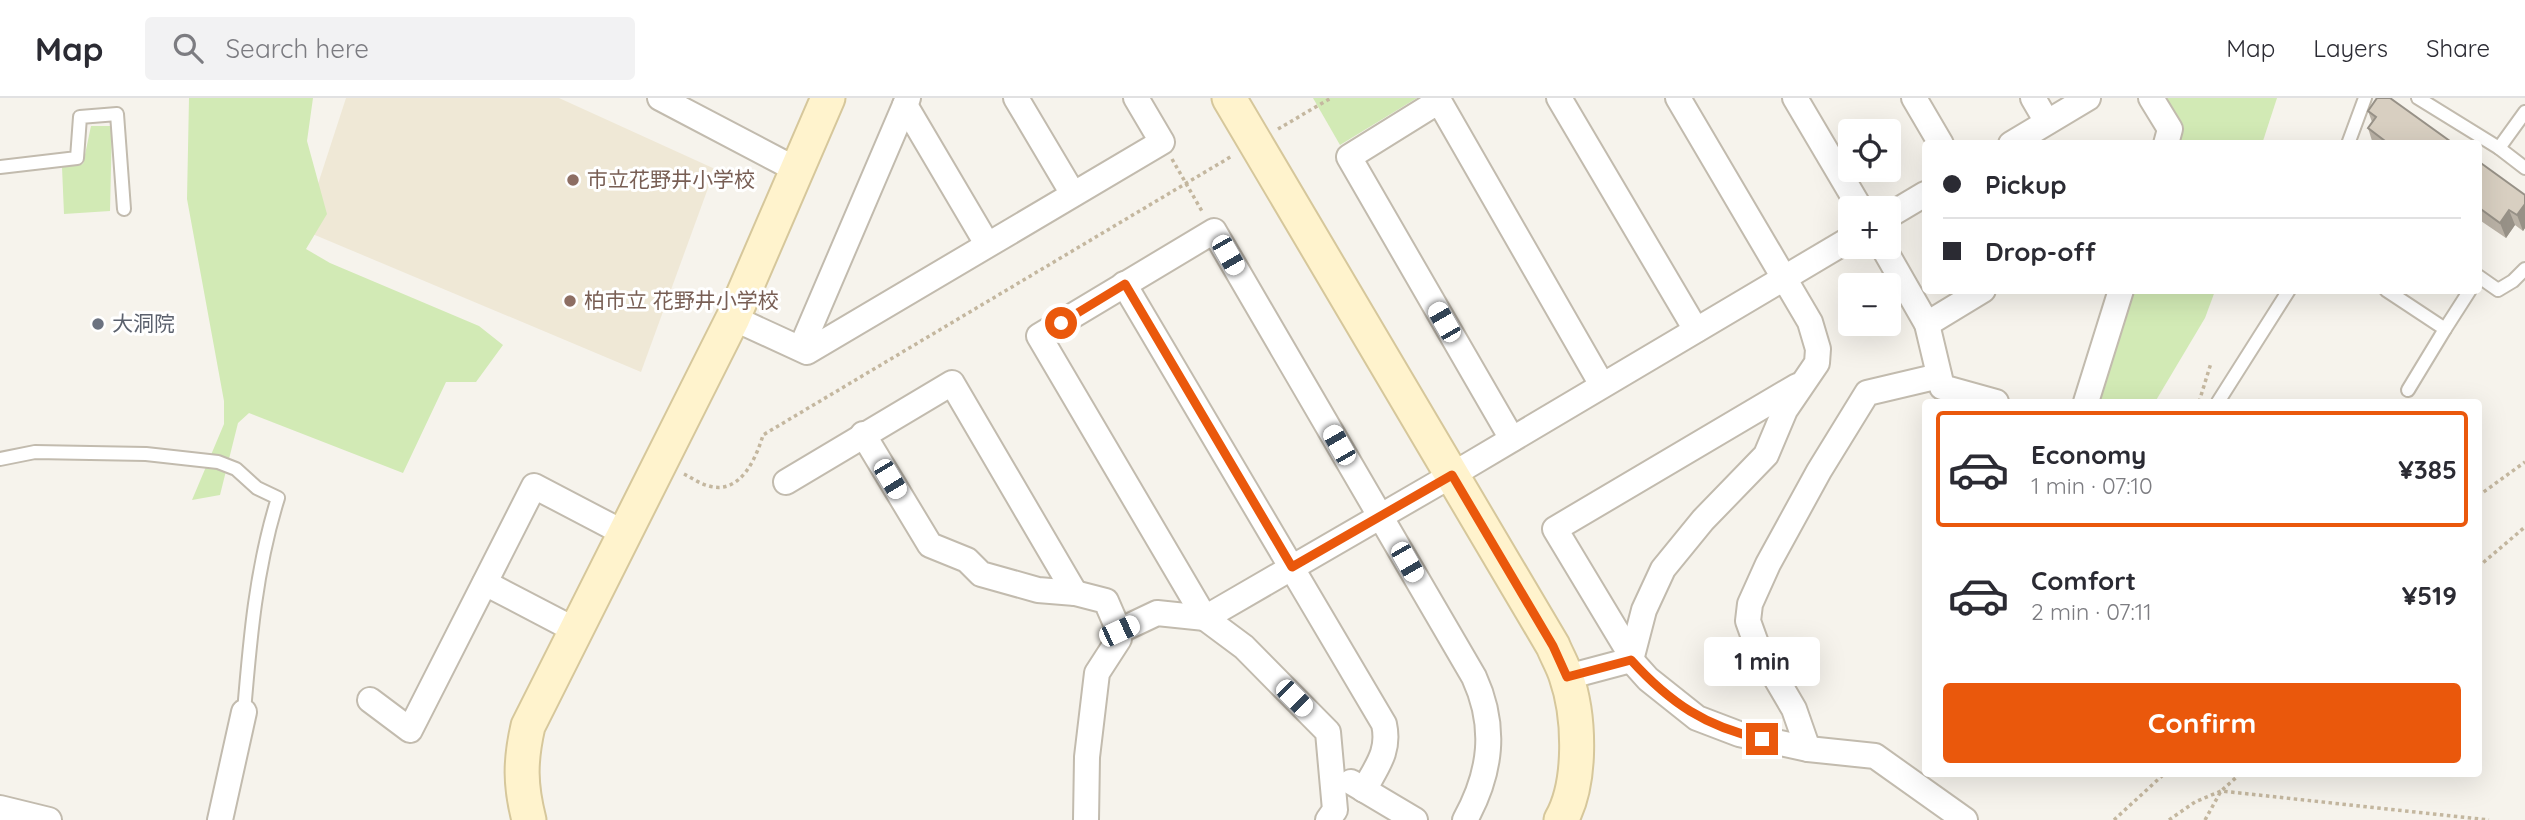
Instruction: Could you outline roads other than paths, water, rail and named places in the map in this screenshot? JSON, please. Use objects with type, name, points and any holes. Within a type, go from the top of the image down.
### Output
[{"type":"street","points":[[660,98],[797,170]]},
{"type":"street","points":[[529,820],[520,767],[528,726],[733,318],[828,98]]},
{"type":"street","points":[[1016,98],[1073,194]]},
{"type":"street","points":[[733,318],[807,352],[987,243],[1162,142],[1136,98]]},
{"type":"street","points":[[1559,98],[1696,330]]},
{"type":"street","points":[[1632,659],[1644,610],[1663,569],[1703,520],[1766,455],[1785,410],[1817,363],[1818,349],[1810,323],[1678,98]]},
{"type":"street","points":[[1795,98],[1853,196]]},
{"type":"street","points":[[1914,98],[1939,140]]},
{"type":"street","points":[[2033,98],[2047,122]]},
{"type":"street","points":[[2018,140],[2088,98]]},
{"type":"street","points":[[2151,98],[2171,129],[2167,140]]},
{"type":"street","points":[[1231,99],[1553,646],[1567,677],[1577,738],[1574,774],[1566,811],[1560,820]]},
{"type":"street","points":[[906,102],[987,243]]},
{"type":"street","points":[[801,348],[906,102]]},
{"type":"street","points":[[1512,439],[1349,157],[1439,102],[1602,385]]},
{"type":"street","points":[[1901,208],[1922,196]]},
{"type":"street","points":[[1328,820],[1335,810],[1328,732],[1244,647],[1205,618],[1040,336],[1214,231],[1482,695],[1487,716],[1486,770],[1482,788],[1465,820]]},
{"type":"street","points":[[1119,631],[1157,613],[1205,618],[1838,246]]},
{"type":"street","points":[[1889,259],[1927,324],[1942,387],[1985,399]]},
{"type":"street","points":[[1125,284],[1384,724],[1387,737],[1385,750],[1364,790]]},
{"type":"street","points":[[1927,324],[1976,294]]},
{"type":"street","points":[[2088,399],[2120,294]]},
{"type":"street","points":[[1808,749],[1794,709],[1757,646],[1748,621],[1750,604],[1819,471],[1867,393],[1939,376]]},
{"type":"street","points":[[786,482],[952,383],[1075,593]]},
{"type":"street","points":[[1804,383],[1555,529],[1632,659],[1648,679],[1697,718],[1739,734],[1808,749],[1875,756],[1965,820]]},
{"type":"street","points":[[863,435],[930,545],[967,560],[981,574],[1038,590],[1075,593],[1106,601],[1119,631],[1119,639],[1097,673],[1087,757],[1086,820]]},
{"type":"street","points":[[370,700],[410,730],[534,486],[624,533]]},
{"type":"street","points":[[485,583],[575,630]]},
{"type":"street","points":[[1567,677],[1632,659]]},
{"type":"street","points":[[220,820],[244,712]]},
{"type":"street","points":[[1332,771],[1415,820]]},
{"type":"street","points":[[0,808],[49,820]]},
{"type":"lane","points":[[2349,140],[2365,98]]},
{"type":"lane","points":[[2418,98],[2525,167]]},
{"type":"lane","points":[[2499,148],[2525,112]]},
{"type":"lane","points":[[0,167],[77,158],[80,117],[117,114],[124,209]]},
{"type":"lane","points":[[2482,280],[2498,290],[2513,281],[2525,269]]},
{"type":"lane","points":[[2220,399],[2286,294]]},
{"type":"lane","points":[[2392,294],[2445,329]]},
{"type":"lane","points":[[2408,390],[2467,294]]},
{"type":"lane","points":[[0,459],[35,452],[146,454],[218,462],[236,469],[257,488],[278,498],[268,528],[253,606],[244,712]]},
{"type":"place","name":"市立花野井小学校","points":[[573,180]]},
{"type":"place","name":"柏市立 花野井小学校","points":[[570,301]]},
{"type":"place","name":"大洞院","points":[[98,324]]}]
